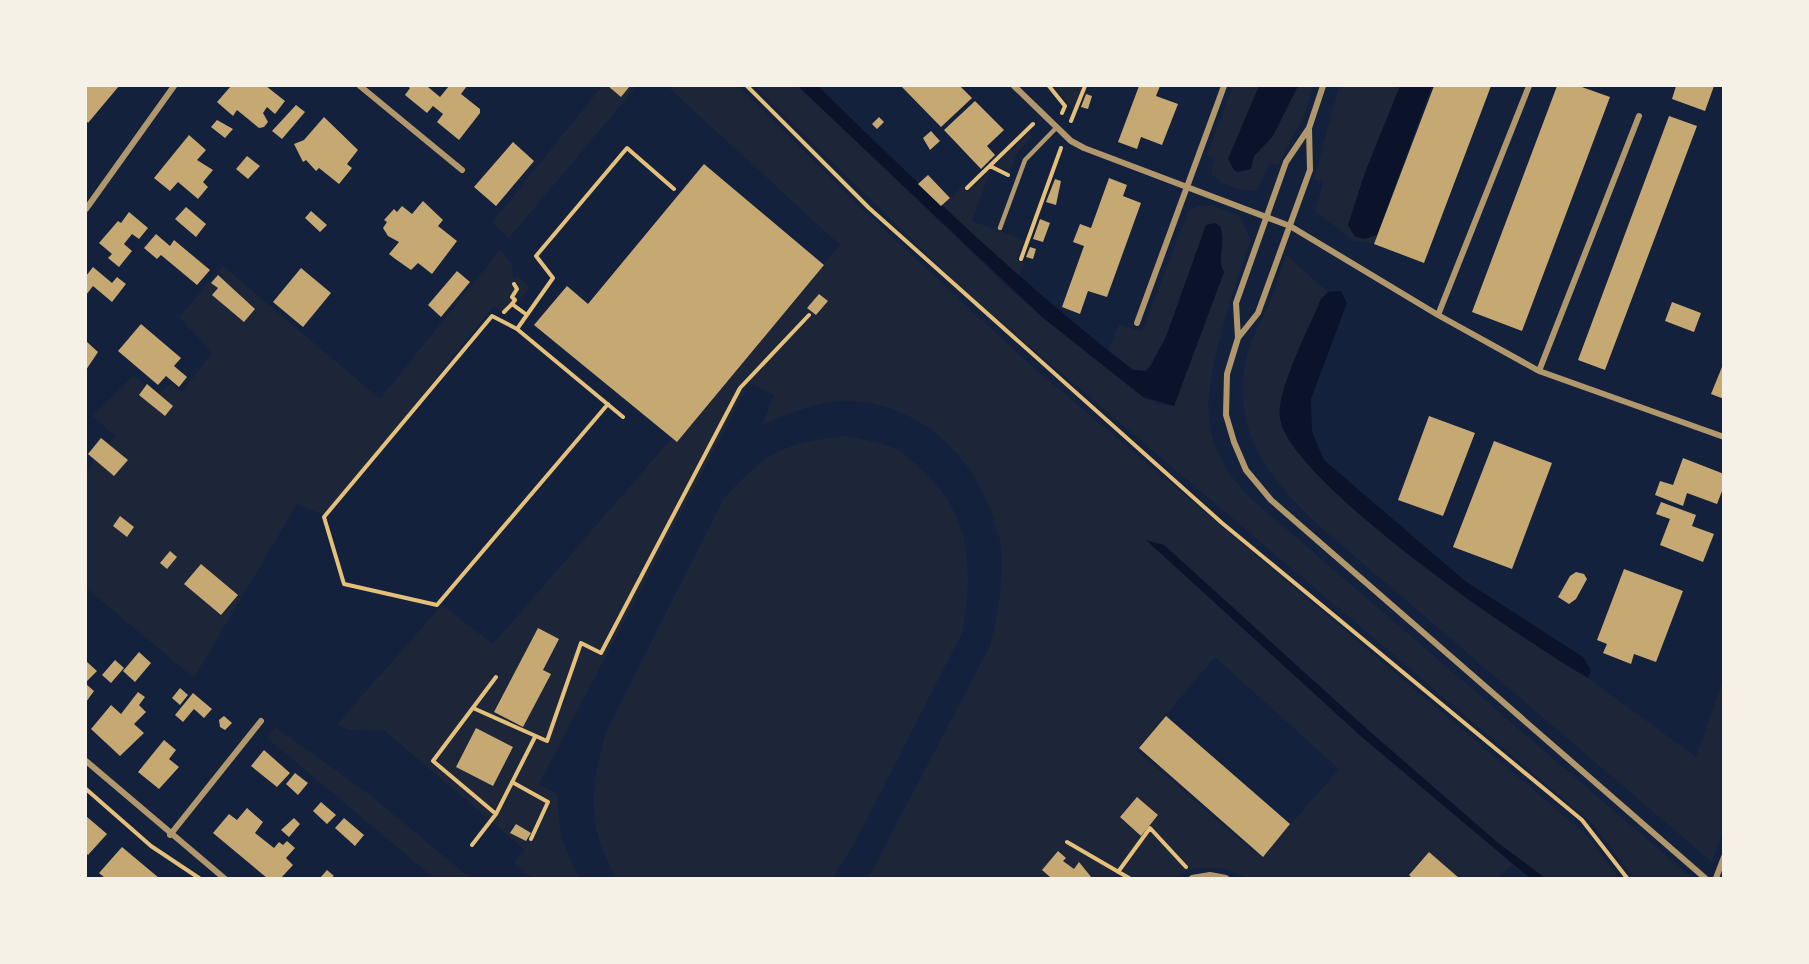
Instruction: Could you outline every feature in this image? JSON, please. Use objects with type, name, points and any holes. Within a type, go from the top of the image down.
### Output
[{"type":"street","points":[[86,209],[174,86]]},
{"type":"street","points":[[360,86],[462,170]]},
{"type":"street","points":[[1014,86],[1065,136],[1084,148],[1290,226],[1438,315],[1539,371],[1724,437]]},
{"type":"street","points":[[1137,323],[1224,86]]},
{"type":"street","points":[[1323,86],[1309,128],[1286,162],[1236,303],[1238,338],[1227,374],[1227,415],[1246,470],[1271,500],[1705,879]]},
{"type":"street","points":[[1438,315],[1529,86]]},
{"type":"street","points":[[1539,371],[1639,116]]},
{"type":"street","points":[[1238,338],[1258,313],[1310,170],[1309,128]]},
{"type":"street","points":[[170,835],[261,721]]},
{"type":"street","points":[[86,761],[224,879]]},
{"type":"street","points":[[1716,879],[1724,856]]},
{"type":"street","points":[[1193,878],[1210,875],[1226,879]]},
{"type":"lane","points":[[1000,228],[1025,160],[1056,128]]},
{"type":"path","points":[[747,86],[869,208],[1222,523],[1558,800],[1600,840],[1627,879]]},
{"type":"path","points":[[1049,86],[1065,106],[1056,128]]},
{"type":"path","points":[[1021,259],[1085,86]]},
{"type":"path","points":[[967,188],[1043,115]]},
{"type":"path","points":[[517,329],[553,278],[536,256],[627,148],[674,189]]},
{"type":"path","points":[[504,312],[515,300],[512,297],[517,289],[514,284]]},
{"type":"path","points":[[512,304],[527,315]]},
{"type":"path","points":[[473,708],[547,741],[581,643],[601,653],[740,388],[809,315]]},
{"type":"path","points":[[608,404],[437,605],[344,584],[324,517],[492,316],[517,329],[608,404],[623,417]]},
{"type":"path","points":[[496,677],[433,761],[496,814]]},
{"type":"path","points":[[472,845],[496,814],[535,737]]},
{"type":"path","points":[[512,782],[548,802],[531,839]]},
{"type":"path","points":[[86,789],[151,846],[198,879]]},
{"type":"path","points":[[1118,872],[1150,828],[1193,878]]},
{"type":"path","points":[[1067,842],[1129,879]]},
{"type":"shaded area","points":[[602,86],[637,86],[509,238],[492,223]]},
{"type":"shaded area","points":[[667,86],[738,86],[860,207],[1026,361],[1574,824],[1588,837],[1619,878],[1545,878],[1498,843],[1368,730],[1164,545],[1148,541],[1363,738],[1513,864],[1497,878],[1459,878],[1427,853],[1410,873],[1417,878],[1247,878],[1221,868],[1194,868],[1173,878],[868,878],[990,646],[1001,584],[1000,540],[985,497],[973,475],[959,456],[923,424],[879,405],[842,401],[807,408],[762,425],[774,395],[749,383],[539,784],[557,794],[561,838],[579,878],[532,878],[514,863],[525,850],[385,731],[349,730],[337,724],[442,605],[493,644],[840,245]],"holes":[[[1215,657],[1339,769],[1291,824],[1281,823],[1255,853],[1136,750]]]},
{"type":"shaded area","points":[[754,86],[798,86],[1012,291],[1143,397],[1159,404],[1174,406],[1224,272],[1219,263],[1223,243],[1206,225],[1166,337],[1146,371],[1133,370],[1108,351],[1119,324],[1142,332],[1188,212],[1200,206],[1207,206],[1220,208],[1240,216],[1251,241],[1223,326],[1210,383],[1209,403],[1209,422],[1213,441],[1233,478],[1249,497],[1692,878],[1634,878],[1593,824],[967,293]]},
{"type":"shaded area","points":[[798,86],[818,86],[1011,268],[1133,370],[1146,371],[1150,367],[1166,337],[1206,225],[1215,223],[1220,226],[1222,232],[1221,261],[1224,272],[1174,406],[1143,397],[1042,317]]},
{"type":"shaded area","points":[[1054,86],[1082,86],[1073,110]]},
{"type":"shaded area","points":[[1233,86],[1259,86],[1228,159],[1251,169],[1254,156],[1273,136],[1298,86],[1313,86],[1304,116],[1278,165],[1270,163],[1257,190],[1245,190],[1219,181],[1211,172],[1215,158],[1207,155]]},
{"type":"shaded area","points":[[1259,86],[1298,86],[1273,136],[1254,156],[1251,169],[1238,172],[1234,170],[1228,159]]},
{"type":"shaded area","points":[[1339,86],[1400,86],[1366,170],[1348,224],[1365,239],[1377,235],[1373,243],[1354,241],[1315,211],[1323,182],[1314,179]]},
{"type":"shaded area","points":[[1400,86],[1432,86],[1377,235],[1365,239],[1355,237],[1348,225],[1366,170]]},
{"type":"shaded area","points":[[1029,132],[1033,136],[1017,153],[1010,171],[994,166]]},
{"type":"shaded area","points":[[990,171],[972,221],[1024,240],[1017,260],[1024,263],[1019,276],[942,207],[962,186],[968,192]]},
{"type":"shaded area","points":[[500,250],[512,264],[513,279],[517,276],[530,287],[506,316],[494,306],[326,516],[297,504],[194,678],[86,588],[86,472],[115,436],[92,416],[133,376],[159,394],[171,383],[181,393],[212,353],[179,317],[223,266],[380,399]]},
{"type":"shaded area","points":[[1286,255],[1328,292],[1321,299],[1281,396],[1280,419],[1288,440],[1313,470],[1346,501],[1475,605],[1588,678],[1696,757],[1723,680],[1723,830],[1712,862],[1325,531],[1286,492],[1270,472],[1257,451],[1248,428],[1243,404],[1243,377],[1249,348],[1272,297]]},
{"type":"shaded area","points":[[1341,291],[1347,303],[1311,399],[1312,432],[1324,460],[1465,581],[1583,657],[1591,670],[1588,678],[1515,632],[1415,560],[1325,482],[1294,448],[1280,419],[1283,393],[1321,299],[1328,292]]},
{"type":"shaded area","points":[[844,436],[898,450],[923,471],[939,488],[960,525],[968,567],[966,611],[962,633],[857,839],[833,878],[617,878],[607,860],[595,823],[594,787],[601,750],[607,730],[724,498],[751,470],[777,453],[805,442]]},
{"type":"shaded area","points":[[1146,540],[1164,545],[1368,730],[1498,843],[1545,878],[1530,878],[1363,738]]},
{"type":"shaded area","points":[[275,727],[369,794],[470,878],[434,878],[267,738]]},
{"type":"building","points":[[86,86],[119,86],[88,123],[86,120]]},
{"type":"building","points":[[231,86],[266,86],[285,101],[275,114],[267,107],[263,113],[268,122],[264,127],[259,128],[237,110],[233,116],[217,102]]},
{"type":"building","points":[[407,86],[429,86],[440,97],[449,86],[467,86],[461,94],[480,109],[480,113],[459,140],[437,122],[443,114],[433,106],[427,113],[405,95],[410,88]]},
{"type":"building","points":[[608,86],[630,86],[621,97]]},
{"type":"building","points":[[901,86],[960,86],[972,98],[941,127]]},
{"type":"building","points":[[1139,86],[1160,86],[1156,96],[1178,104],[1162,145],[1141,137],[1137,149],[1118,142]]},
{"type":"building","points":[[1434,86],[1491,86],[1424,263],[1374,244]]},
{"type":"building","points":[[1557,86],[1579,86],[1610,97],[1522,331],[1472,312]]},
{"type":"building","points":[[1676,86],[1714,86],[1705,111],[1672,99]]},
{"type":"building","points":[[1086,94],[1092,96],[1088,109],[1081,107]]},
{"type":"building","points":[[975,101],[1004,130],[987,146],[995,155],[981,169],[944,130]]},
{"type":"building","points":[[296,105],[305,112],[282,139],[272,131]]},
{"type":"building","points":[[1669,116],[1697,126],[1605,370],[1578,360]]},
{"type":"building","points":[[324,117],[358,150],[347,164],[352,168],[339,184],[319,168],[316,171],[306,160],[303,162],[294,144],[304,140]]},
{"type":"building","points":[[879,117],[884,122],[877,129],[872,124]]},
{"type":"building","points":[[217,120],[233,129],[225,138],[211,127]]},
{"type":"building","points":[[931,131],[940,141],[930,150],[923,138]]},
{"type":"building","points":[[189,135],[206,150],[197,160],[213,170],[203,182],[208,187],[198,199],[178,182],[170,191],[154,178]]},
{"type":"building","points":[[513,142],[534,161],[496,206],[474,187]]},
{"type":"building","points":[[247,156],[260,166],[248,179],[236,169]]},
{"type":"building","points":[[704,164],[824,265],[677,442],[534,325],[567,286],[588,304]]},
{"type":"building","points":[[928,175],[950,198],[941,206],[918,184]]},
{"type":"building","points":[[1109,178],[1127,185],[1123,196],[1141,203],[1107,297],[1088,291],[1080,314],[1062,307],[1084,246],[1073,242],[1080,224],[1091,228]]},
{"type":"building","points":[[1055,179],[1061,181],[1056,205],[1046,202]]},
{"type":"building","points":[[423,201],[443,220],[438,226],[457,241],[432,274],[418,263],[411,270],[389,254],[399,242],[388,236],[383,228],[387,222],[384,220],[394,209],[397,212],[402,206],[412,214]]},
{"type":"building","points":[[186,207],[206,224],[196,237],[175,219]]},
{"type":"building","points":[[311,211],[327,225],[320,232],[305,218]]},
{"type":"building","points":[[129,212],[148,228],[139,239],[132,234],[124,244],[132,251],[119,267],[108,258],[112,254],[99,243],[118,221],[121,223]]},
{"type":"building","points":[[1040,219],[1050,223],[1043,242],[1033,239]]},
{"type":"building","points":[[156,234],[170,246],[174,240],[210,270],[197,285],[161,255],[157,259],[144,248]]},
{"type":"building","points":[[1030,247],[1036,249],[1033,259],[1026,257]]},
{"type":"building","points":[[93,267],[112,283],[117,277],[126,284],[112,302],[93,286],[86,295],[86,276]]},
{"type":"building","points":[[301,268],[331,293],[303,327],[273,302]]},
{"type":"building","points":[[457,271],[470,282],[441,317],[428,305]]},
{"type":"building","points":[[218,275],[255,309],[244,322],[212,295],[218,288],[211,283]]},
{"type":"building","points":[[819,294],[828,301],[816,315],[807,308]]},
{"type":"building","points":[[1672,302],[1701,313],[1694,332],[1665,321]]},
{"type":"building","points":[[141,324],[181,358],[174,366],[187,377],[179,387],[166,376],[158,385],[118,351]]},
{"type":"building","points":[[86,341],[98,352],[86,370]]},
{"type":"building","points":[[1724,362],[1724,399],[1711,394]]},
{"type":"building","points":[[147,384],[173,406],[165,416],[139,395]]},
{"type":"building","points":[[1429,416],[1475,433],[1443,516],[1398,500]]},
{"type":"building","points":[[101,438],[128,460],[114,476],[88,454]]},
{"type":"building","points":[[1494,441],[1552,463],[1512,569],[1453,547]]},
{"type":"building","points":[[1683,458],[1724,474],[1724,486],[1717,504],[1687,493],[1683,506],[1655,495],[1660,481],[1673,485]]},
{"type":"building","points":[[1661,502],[1696,515],[1692,526],[1714,534],[1703,562],[1660,545],[1670,519],[1656,514]]},
{"type":"building","points":[[120,516],[134,527],[127,537],[113,526]]},
{"type":"building","points":[[170,551],[177,557],[167,569],[160,563]]},
{"type":"building","points":[[201,564],[238,595],[221,615],[184,584]]},
{"type":"building","points":[[1624,569],[1683,591],[1656,662],[1634,654],[1631,664],[1603,653],[1607,644],[1597,640]]},
{"type":"building","points":[[1576,572],[1584,574],[1587,579],[1576,599],[1569,604],[1558,597],[1570,576]]},
{"type":"building","points":[[538,628],[559,639],[543,670],[551,674],[523,727],[494,712]]},
{"type":"building","points":[[139,652],[151,663],[135,682],[123,671]]},
{"type":"building","points":[[115,660],[124,668],[111,683],[102,675]]},
{"type":"building","points":[[86,661],[97,671],[86,682]]},
{"type":"building","points":[[86,684],[94,691],[86,702]]},
{"type":"building","points":[[180,688],[188,695],[180,705],[172,698]]},
{"type":"building","points":[[138,692],[145,697],[139,705],[146,712],[134,724],[144,733],[120,756],[91,729],[111,705],[121,714]]},
{"type":"building","points":[[193,693],[212,709],[204,718],[194,709],[183,722],[175,715]]},
{"type":"building","points":[[224,716],[232,723],[225,730],[220,727],[219,720]]},
{"type":"building","points":[[1166,716],[1290,824],[1263,857],[1139,748]]},
{"type":"building","points":[[476,728],[513,747],[493,786],[456,767]]},
{"type":"building","points":[[164,740],[176,750],[169,759],[179,767],[159,789],[138,772]]},
{"type":"building","points":[[264,750],[290,773],[277,787],[251,766]]},
{"type":"building","points":[[295,773],[308,783],[298,795],[286,784]]},
{"type":"building","points":[[1137,797],[1158,815],[1141,836],[1120,817]]},
{"type":"building","points":[[321,802],[336,815],[327,824],[313,811]]},
{"type":"building","points":[[247,808],[263,822],[255,833],[274,848],[279,842],[283,845],[287,841],[295,848],[286,858],[293,865],[281,878],[267,878],[213,833],[229,814],[237,820]]},
{"type":"building","points":[[86,816],[107,834],[88,855],[86,853]]},
{"type":"building","points":[[294,818],[300,824],[289,837],[281,830]]},
{"type":"building","points":[[344,818],[364,835],[355,846],[335,828]]},
{"type":"building","points":[[516,824],[531,833],[526,841],[510,833]]},
{"type":"building","points":[[122,847],[159,878],[105,878],[99,873]]},
{"type":"building","points":[[1058,851],[1066,858],[1063,861],[1074,869],[1079,862],[1092,878],[1049,878],[1042,870]]},
{"type":"building","points":[[1429,852],[1459,878],[1412,878],[1409,875]]},
{"type":"building","points":[[327,870],[334,876],[320,878]]}]
